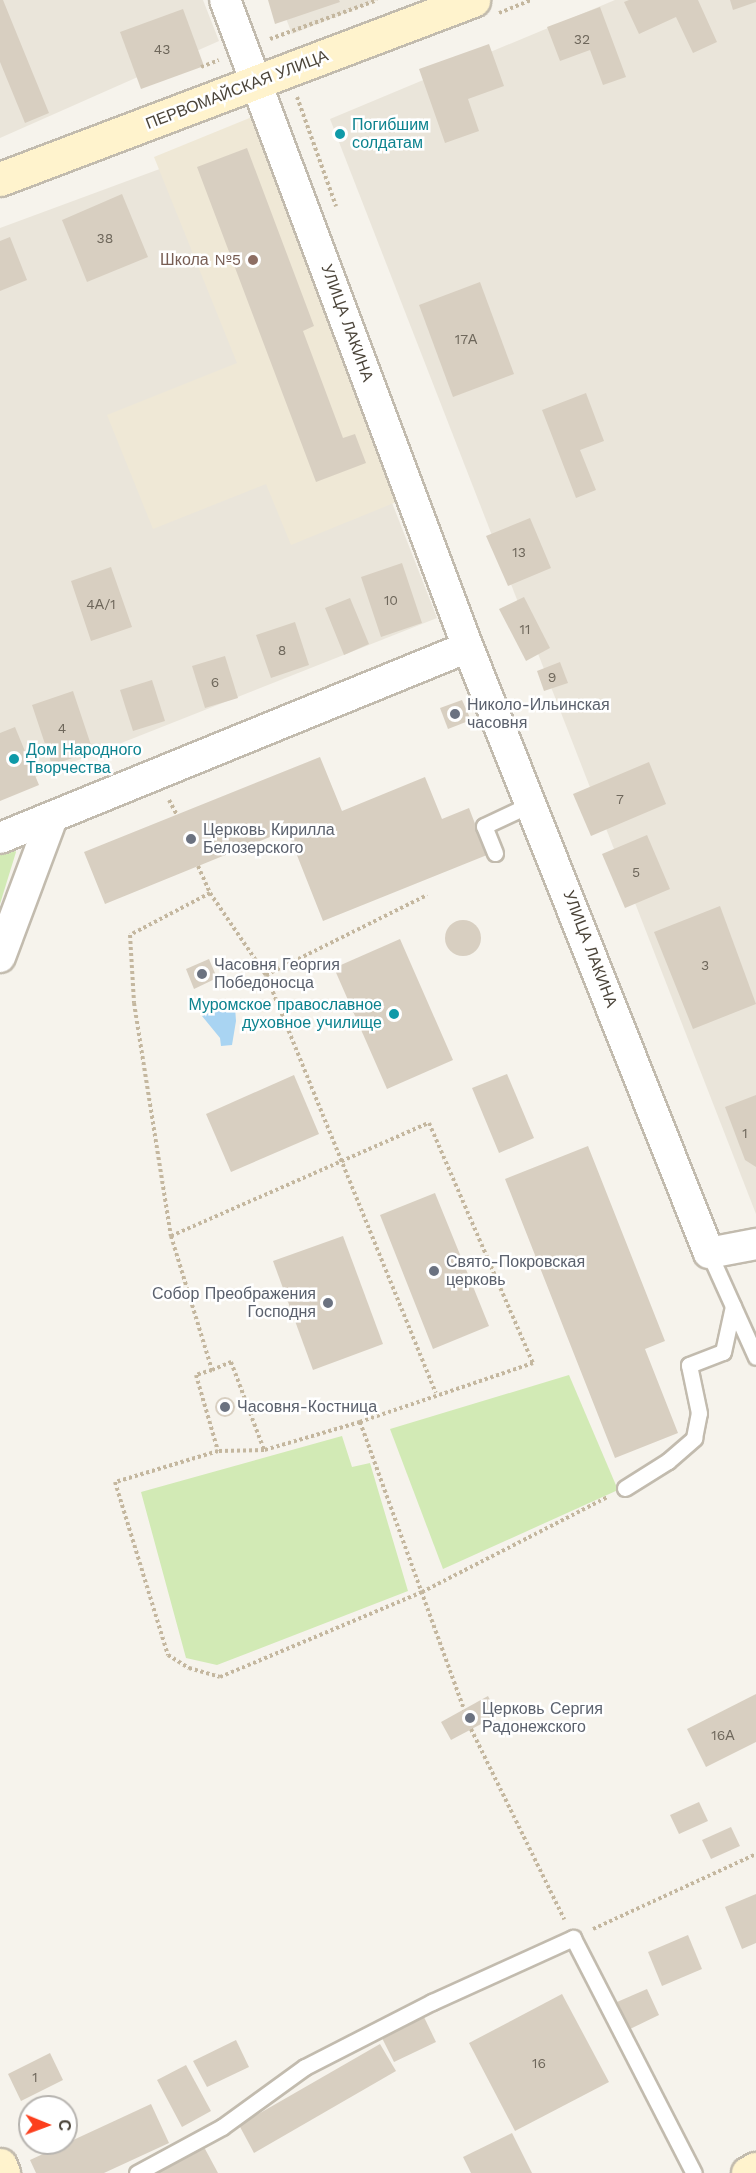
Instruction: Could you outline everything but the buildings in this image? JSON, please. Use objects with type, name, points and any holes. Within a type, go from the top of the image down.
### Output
[{"type":"street","name":"УЛИЦА ЛАКИНА","points":[[225,0],[468,647],[533,803],[709,1253]]},
{"type":"street","name":"ПЕРВОМАЙСКАЯ УЛИЦА","points":[[0,179],[473,0]]},
{"type":"street","points":[[0,838],[468,647]]},
{"type":"street","points":[[0,957],[52,818]]},
{"type":"street","points":[[709,1253],[756,1244]]},
{"type":"street","points":[[0,2165],[3,2173]]},
{"type":"street","points":[[748,2173],[756,2169]]},
{"type":"lane","points":[[495,853],[484,826],[533,803]]},
{"type":"lane","points":[[709,1253],[756,1357]]},
{"type":"lane","points":[[625,1488],[668,1461],[694,1438],[699,1413],[690,1365],[723,1352],[733,1306]]},
{"type":"lane","points":[[136,2173],[222,2127],[305,2067],[432,2002],[573,1938],[694,2173]]},
{"type":"path","points":[[198,866],[210,894],[266,975],[436,1393]]},
{"type":"path","points":[[210,894],[130,935],[134,1003],[171,1236],[212,1370]]},
{"type":"path","points":[[266,975],[427,895]]},
{"type":"path","points":[[171,1236],[429,1123],[533,1363],[436,1393],[360,1422],[264,1450],[218,1451],[115,1482],[168,1655],[189,1668],[220,1677],[422,1592],[625,1488]]},
{"type":"path","points":[[218,1451],[196,1375],[231,1362],[264,1450]]},
{"type":"path","points":[[360,1422],[464,1710]]},
{"type":"path","points":[[471,1729],[573,1938],[756,1854]]},
{"type":"shaded area","points":[[0,0],[203,0],[219,41],[0,138]]},
{"type":"shaded area","points":[[279,0],[378,0],[292,34]]},
{"type":"shaded area","points":[[615,0],[756,0],[756,1214],[330,119]]},
{"type":"shaded area","name":"Школа №5","points":[[252,117],[406,498],[291,545],[266,484],[153,529],[107,415],[237,363],[154,157]]},
{"type":"shaded area","points":[[249,136],[437,618],[0,791],[0,228]]},
{"type":"green space","points":[[11,845],[16,852],[0,904],[0,847]]},
{"type":"green space","points":[[569,1375],[618,1490],[443,1569],[390,1429]]},
{"type":"green space","points":[[342,1436],[352,1467],[370,1463],[408,1591],[217,1665],[186,1658],[141,1492]]},
{"type":"water","points":[[226,1004],[235,1007],[236,1021],[232,1045],[221,1046],[220,1038],[202,1016]]},
{"type":"place","name":"Погибшим солдатам","points":[[340,134]]},
{"type":"place","name":"Школа №5","points":[[253,260]]},
{"type":"place","name":"Николо-Ильинская часовня","points":[[455,714]]},
{"type":"place","name":"Дом Народного Творчества","points":[[14,759]]},
{"type":"place","name":"Церковь Кирилла Белозерского","points":[[191,839]]},
{"type":"place","name":"Часовня Георгия Победоносца","points":[[202,974]]},
{"type":"place","name":"Муромское православное духовное училище","points":[[394,1014]]},
{"type":"place","name":"Свято-Покровская церковь","points":[[434,1271]]},
{"type":"place","name":"Собор Преображения Господня","points":[[328,1303]]},
{"type":"place","name":"Часовня-Костница","points":[[225,1407]]},
{"type":"place","name":"Церковь Сергия Радонежского","points":[[470,1718]]}]
